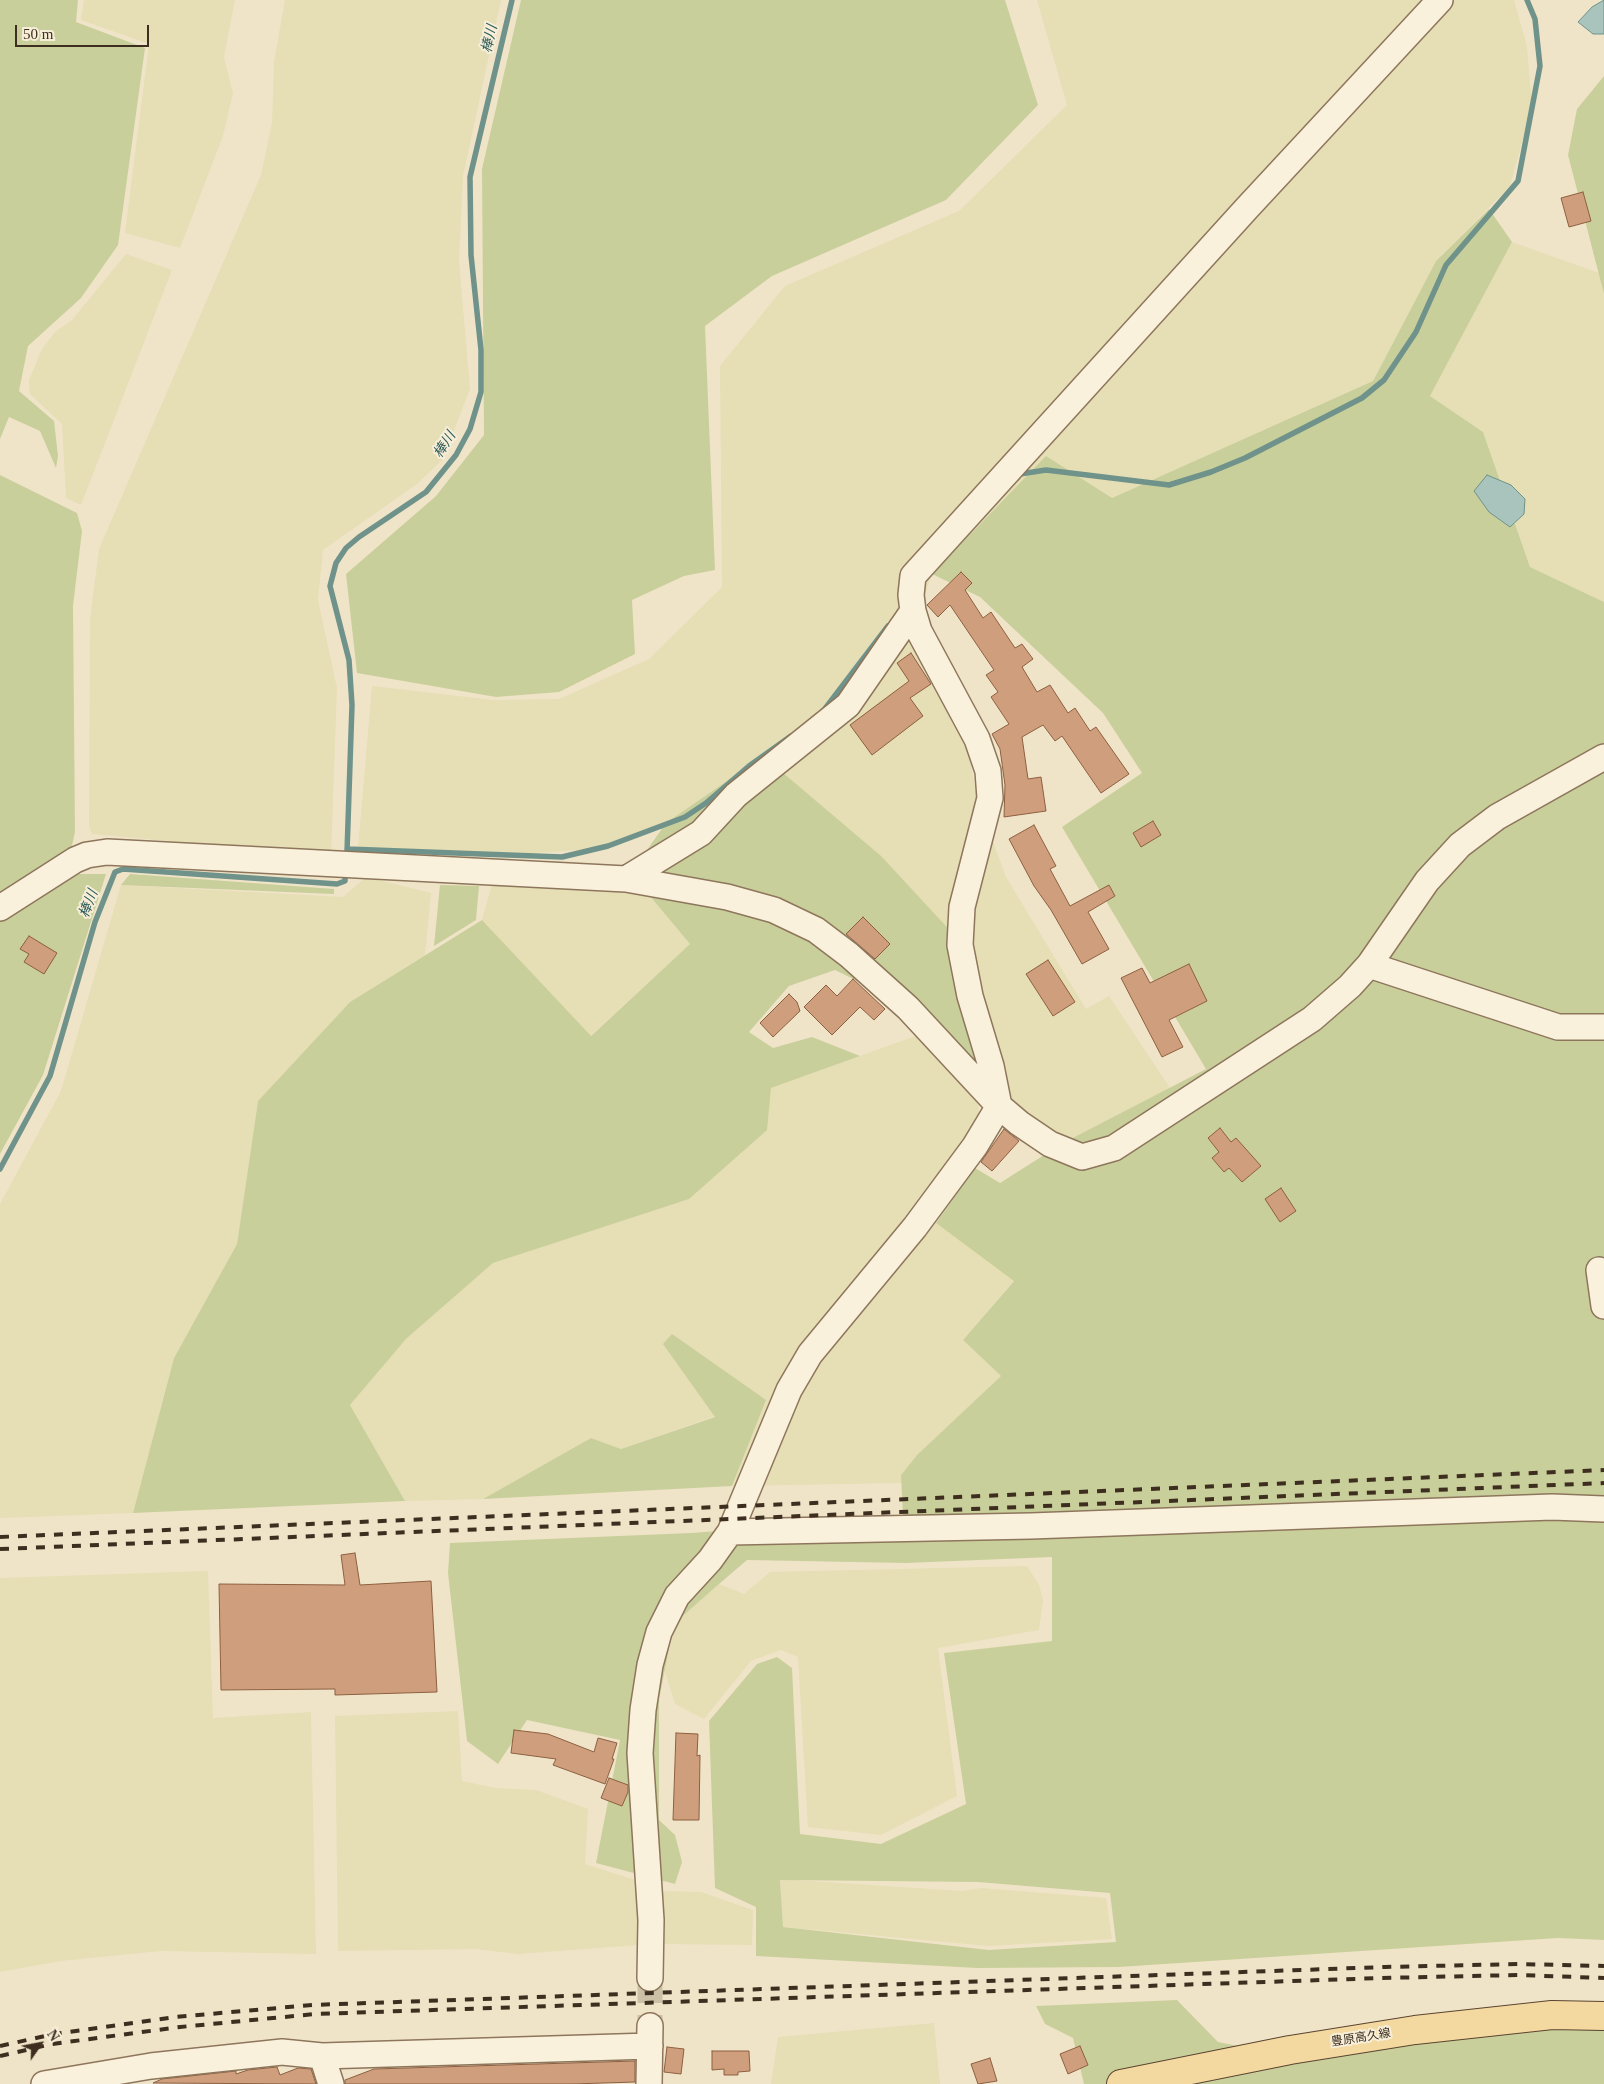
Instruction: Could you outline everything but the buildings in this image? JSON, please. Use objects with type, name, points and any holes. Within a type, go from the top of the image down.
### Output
[{"type":"main road","name":"豊原高久線","points":[[1121,2084],[1290,2050],[1415,2030],[1552,2015],[1604,2016]]},
{"type":"street","points":[[650,1978],[651,1920],[640,1753],[643,1710],[650,1665],[659,1632],[677,1596],[710,1560],[730,1532],[789,1390],[810,1354],[915,1227],[974,1146],[999,1106],[991,1066],[970,996],[960,945],[962,907],[990,798],[988,771],[977,739],[919,631],[912,611],[913,576],[1247,208],[1440,0]]},
{"type":"street","points":[[626,879],[700,833],[736,795],[848,705],[912,611]]},
{"type":"street","points":[[0,908],[75,860],[87,855],[106,852],[626,879],[737,899],[774,910],[816,930],[849,955],[908,1008],[999,1106],[1019,1123],[1050,1144],[1082,1157],[1114,1148],[1312,1019],[1350,986],[1369,965],[1428,881],[1460,845],[1497,817],[1604,757]]},
{"type":"street","points":[[1369,965],[1558,1027],[1604,1028]]},
{"type":"street","points":[[1599,1270],[1604,1306]]},
{"type":"street","points":[[730,1532],[1032,1526],[1552,1507],[1604,1509]]},
{"type":"street","points":[[44,2084],[151,2066],[282,2052],[322,2056],[650,2036],[649,2084]]},
{"type":"street","points":[[322,2056],[331,2084]]},
{"type":"shaded area","points":[[84,0],[235,0],[224,57],[233,93],[223,136],[180,248],[125,233],[149,44],[81,20]]},
{"type":"shaded area","points":[[285,0],[501,0],[463,176],[459,261],[470,389],[443,459],[417,484],[323,550],[318,600],[337,688],[331,856],[92,834],[89,825],[90,619],[99,549],[261,175],[272,123],[274,62]]},
{"type":"shaded area","points":[[1037,0],[1514,0],[1527,46],[1532,107],[1510,186],[1436,261],[1373,381],[1112,498],[932,573],[913,635],[966,739],[977,798],[1006,877],[1086,1009],[1109,996],[1170,1088],[1063,1143],[1006,1099],[763,756],[666,823],[602,848],[510,855],[358,848],[372,686],[493,700],[559,699],[649,659],[722,587],[720,366],[785,286],[959,211],[1067,105]]},
{"type":"shaded area","points":[[1512,242],[1599,273],[1604,294],[1604,602],[1530,567],[1483,432],[1430,396]]},
{"type":"shaded area","points":[[126,254],[172,270],[81,505],[66,498],[62,424],[30,394],[29,380],[42,349],[55,332],[72,320]]},
{"type":"shaded area","points":[[366,877],[431,893],[425,955],[350,1002],[258,1101],[237,1244],[174,1358],[133,1513],[0,1518],[0,1204],[61,1091],[121,885],[343,897]]},
{"type":"shaded area","points":[[493,881],[644,889],[690,944],[590,1036],[482,920]]},
{"type":"shaded area","points":[[921,1034],[978,1096],[979,1116],[957,1157],[920,1207],[936,1223],[1014,1280],[963,1340],[1001,1376],[917,1455],[901,1475],[902,1483],[732,1486],[766,1400],[664,1344],[715,1416],[621,1449],[591,1438],[483,1499],[405,1501],[350,1405],[406,1339],[493,1263],[555,1242],[766,1130],[771,1088]]},
{"type":"shaded area","points":[[1027,1566],[1039,1585],[1043,1600],[1039,1630],[938,1648],[957,1796],[881,1835],[808,1827],[798,1657],[781,1650],[751,1661],[704,1719],[675,1704],[664,1669],[677,1620],[719,1584],[744,1594],[770,1572]]},
{"type":"shaded area","points":[[208,1571],[213,1718],[311,1712],[316,1954],[161,1951],[61,1961],[0,1972],[0,1578]]},
{"type":"shaded area","points":[[458,1711],[462,1781],[495,1788],[536,1790],[588,1809],[585,1864],[635,1880],[642,1907],[638,1945],[518,1954],[476,1949],[338,1951],[335,1716]]},
{"type":"shaded area","points":[[780,1879],[962,1891],[981,1888],[1106,1898],[1112,1939],[988,1946],[783,1927]]},
{"type":"shaded area","points":[[659,1891],[701,1892],[753,1910],[752,1945],[657,1944]]},
{"type":"shaded area","points":[[934,2023],[940,2084],[771,2084],[778,2037]]},
{"type":"green space","points":[[0,0],[78,0],[76,22],[145,48],[118,245],[81,298],[28,346],[19,391],[54,421],[58,456],[56,468],[40,431],[9,417],[0,439]]},
{"type":"green space","points":[[521,0],[1005,0],[1038,105],[946,200],[772,276],[705,326],[715,570],[684,576],[632,600],[635,654],[559,692],[496,697],[357,673],[346,574],[436,496],[484,435],[482,169]]},
{"type":"green space","points":[[1604,76],[1604,294],[1568,155],[1577,109]]},
{"type":"green space","points":[[1489,209],[1512,242],[1430,396],[1483,432],[1530,567],[1604,602],[1604,1940],[1558,1938],[1119,1967],[977,1968],[756,1956],[756,1907],[715,1888],[709,1721],[757,1664],[777,1657],[792,1668],[800,1834],[881,1844],[966,1804],[944,1653],[1052,1641],[1052,1557],[906,1563],[747,1560],[719,1584],[677,1621],[670,1643],[659,1700],[659,1820],[675,1835],[682,1862],[675,1884],[596,1863],[620,1740],[527,1720],[498,1764],[467,1741],[448,1573],[450,1543],[691,1533],[903,1517],[901,1475],[917,1455],[1001,1376],[963,1340],[1014,1281],[936,1223],[975,1168],[1000,1183],[1063,1143],[1206,1069],[1062,827],[1142,773],[1103,713],[980,597],[932,574],[1046,456],[1112,498],[1373,381],[1436,261]],"holes":[[[780,1880],[978,1882],[1110,1893],[1116,1942],[989,1950],[783,1927]]]},
{"type":"green space","points":[[0,475],[77,513],[82,531],[73,606],[75,832],[69,859],[0,896]]},
{"type":"green space","points":[[763,756],[881,856],[969,951],[1006,1099],[930,1017],[835,970],[789,986],[749,1032],[773,1048],[812,1037],[860,1056],[771,1088],[767,1130],[689,1199],[493,1263],[406,1339],[350,1405],[405,1501],[133,1513],[174,1358],[237,1244],[258,1101],[350,1002],[482,920],[591,1036],[690,944],[644,889],[640,860],[666,823]]},
{"type":"green space","points":[[78,874],[106,874],[43,1075],[0,1154],[0,920]]},
{"type":"green space","points":[[130,874],[334,889],[334,894],[121,885]]},
{"type":"green space","points":[[440,885],[479,886],[476,920],[434,946]]},
{"type":"green space","points":[[672,1334],[766,1400],[732,1486],[483,1499],[591,1438],[621,1449],[715,1417],[663,1344]]},
{"type":"green space","points":[[1177,2000],[1218,2042],[1304,2059],[1550,2025],[1604,2026],[1604,2084],[1084,2084],[1073,2038],[1045,2024],[1036,2006]]},
{"type":"water","points":[[1604,0],[1604,34],[1593,34],[1578,22],[1592,7]]},
{"type":"water","points":[[1487,475],[1511,485],[1525,499],[1524,514],[1510,527],[1489,512],[1474,491]]},
{"type":"waterway","name":"棒川","points":[[347,852],[352,705],[349,660],[330,586],[336,563],[346,548],[359,537],[426,492],[456,455],[470,429],[481,392],[481,350],[471,255],[470,177],[512,0]]},
{"type":"waterway","points":[[1017,478],[1020,474],[1046,470],[1169,485],[1211,472],[1245,458],[1362,398],[1384,380],[1416,332],[1446,265],[1518,181],[1540,66],[1535,19],[1527,0]]},
{"type":"waterway","points":[[824,710],[888,626]]},
{"type":"waterway","points":[[347,849],[562,857],[608,846],[685,817],[706,803],[749,766],[791,736]]},
{"type":"waterway","name":"棒川","points":[[0,1169],[50,1076],[95,922],[115,872],[123,869],[337,884],[345,881],[345,872]]},
{"type":"tunnel","points":[[650,1978],[650,2026]]},
{"type":"railway","points":[[0,1537],[1604,1470]]},
{"type":"railway","points":[[0,1549],[1604,1483]]},
{"type":"railway","points":[[0,2046],[54,2034],[175,2017],[312,2005],[1385,1967],[1519,1964],[1604,1966]]},
{"type":"railway","points":[[0,2056],[52,2044],[180,2027],[315,2014],[1382,1978],[1518,1975],[1604,1978]]}]
